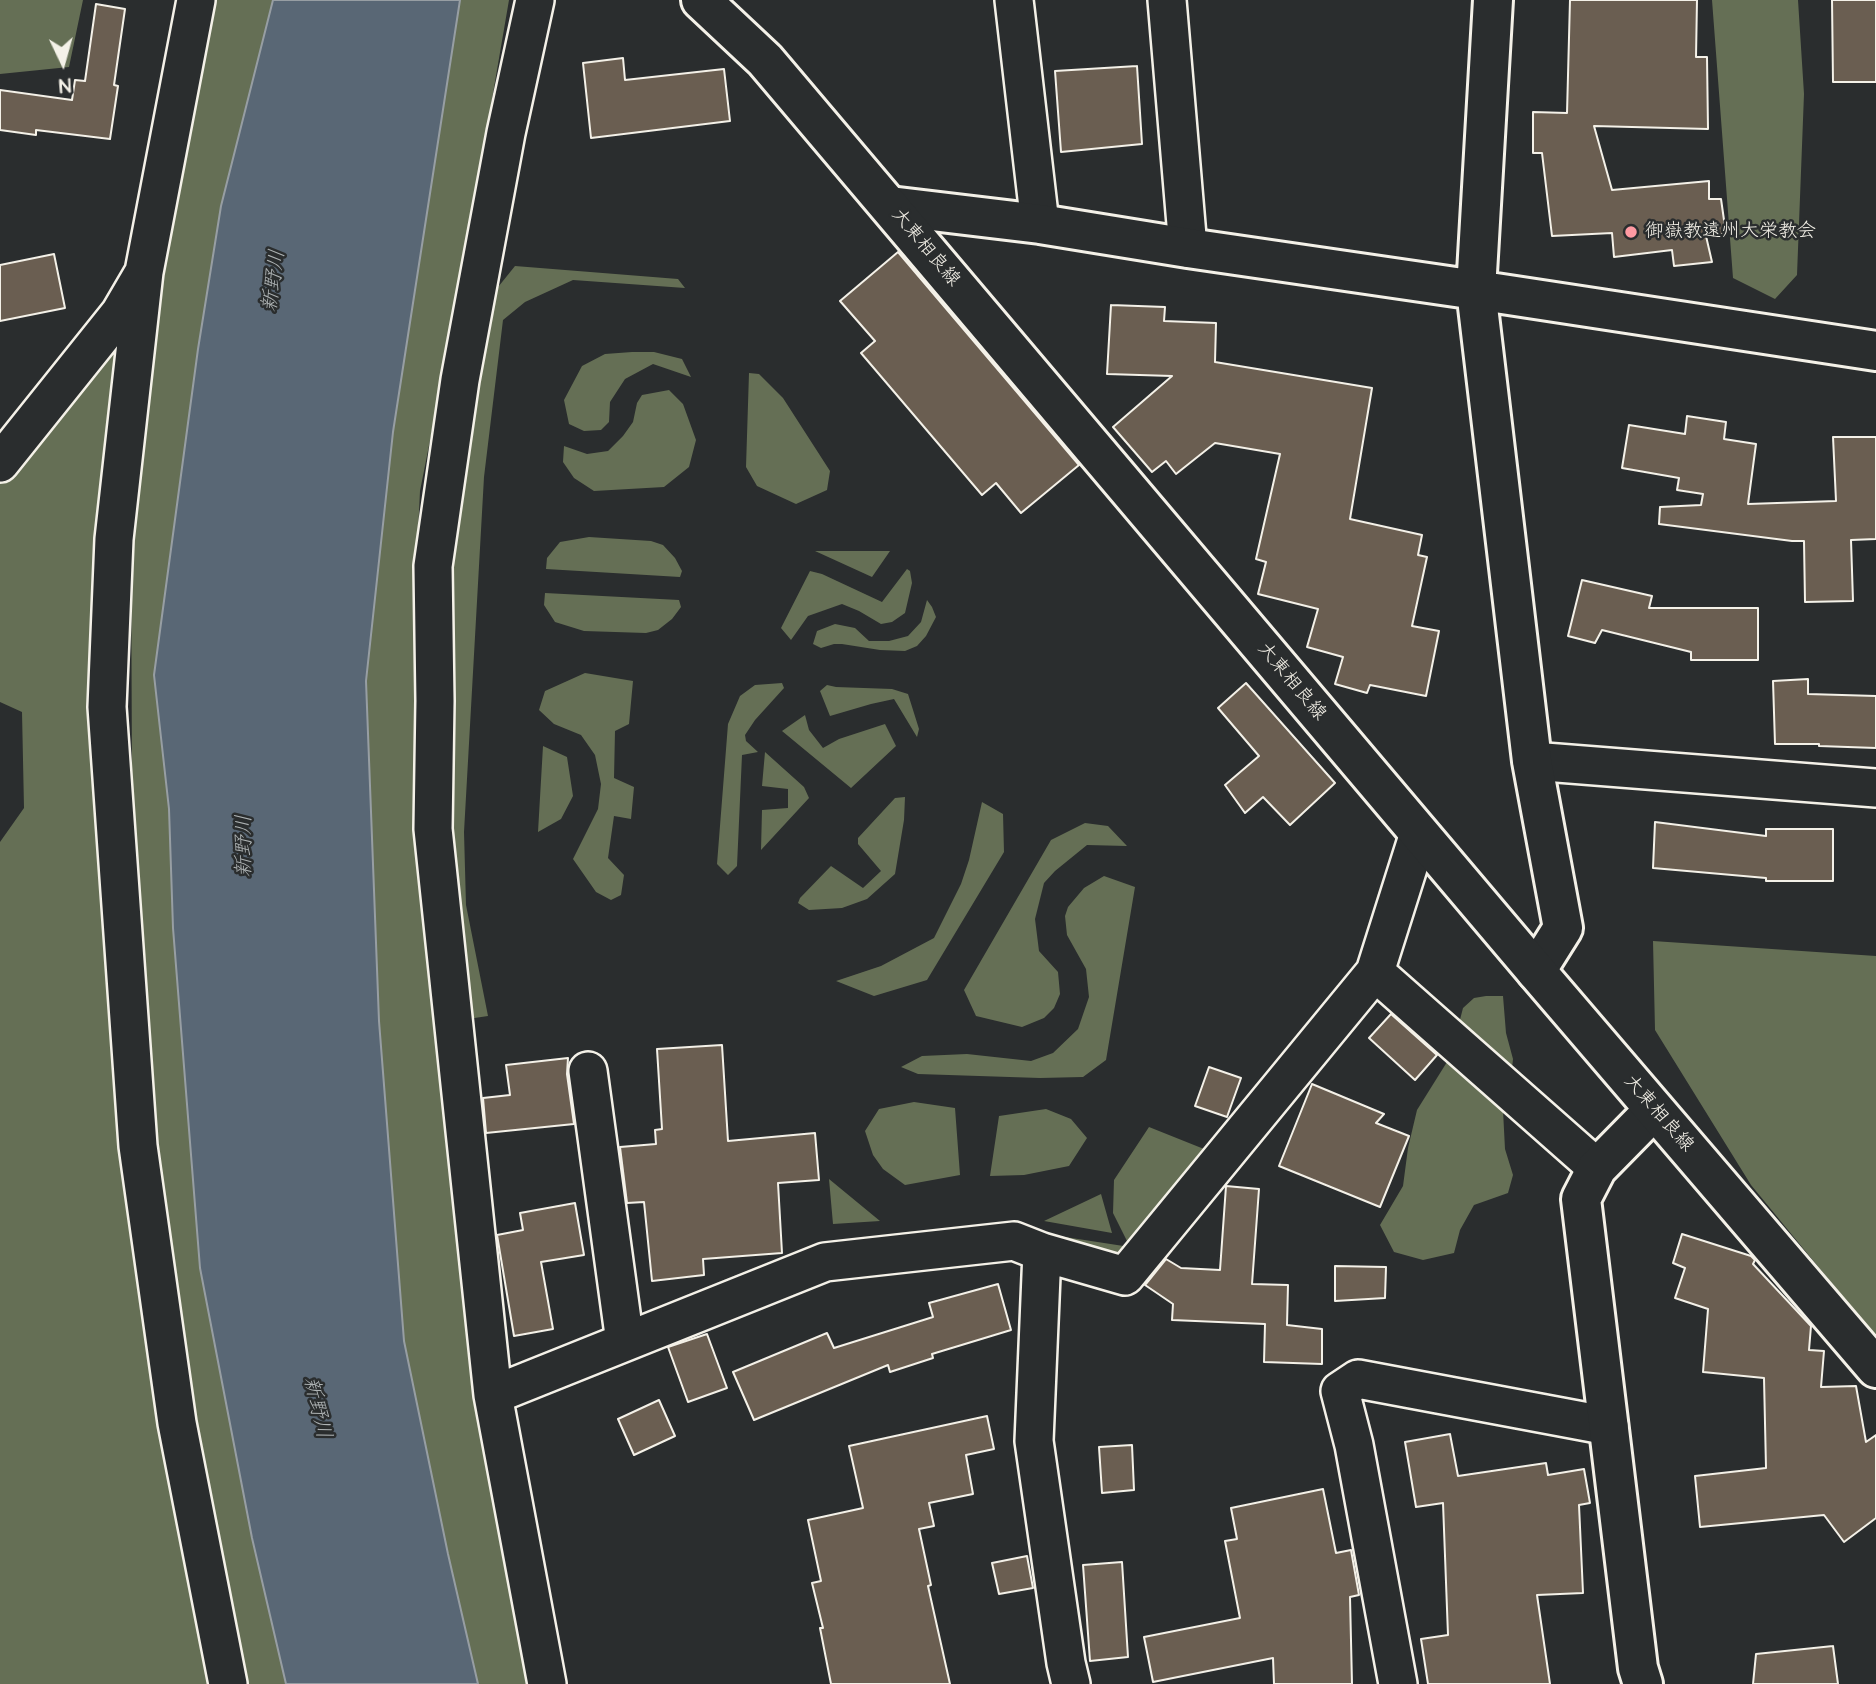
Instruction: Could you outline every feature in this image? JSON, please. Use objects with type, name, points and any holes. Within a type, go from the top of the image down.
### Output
[{"type":"street","points":[[196,0],[144,272],[114,539],[107,707],[138,1146],[177,1423],[229,1684]]},
{"type":"street","points":[[535,0],[506,133],[460,380],[433,566],[433,829],[493,1395],[547,1684]]},
{"type":"street","name":"大東相良線","points":[[701,0],[765,60],[1535,971],[1876,1368]]},
{"type":"street","points":[[1014,0],[1040,224]]},
{"type":"street","points":[[1167,0],[1188,248]]},
{"type":"street","points":[[1493,0],[1476,289],[1532,761],[1563,928],[1535,971]]},
{"type":"street","points":[[890,206],[1040,224],[1876,351]]},
{"type":"street","points":[[0,463],[120,313],[144,272]]},
{"type":"street","points":[[1532,761],[1876,788]]},
{"type":"street","points":[[493,1395],[825,1262],[1014,1241],[1125,1276],[1374,972],[1419,833]]},
{"type":"street","points":[[1374,972],[1597,1168]]},
{"type":"street","points":[[588,1071],[625,1342]]},
{"type":"street","points":[[1643,1684],[1638,1668],[1581,1199],[1597,1168],[1654,1110]]},
{"type":"street","points":[[1042,1252],[1034,1441],[1066,1663],[1072,1684]]},
{"type":"street","points":[[1398,1684],[1354,1445],[1340,1391],[1357,1379],[1609,1426]]},
{"type":"green space","points":[[0,0],[83,0],[69,67],[0,74]]},
{"type":"green space","points":[[205,0],[509,0],[456,309],[420,491],[414,616],[449,1009],[548,1684],[0,1684],[0,842],[24,808],[22,712],[0,702],[0,482],[126,337],[108,679],[133,1039],[131,532],[149,286]]},
{"type":"green space","points":[[1712,0],[1798,0],[1804,94],[1797,275],[1775,299],[1733,278]]},
{"type":"green space","points":[[515,266],[678,279],[685,288],[573,280],[525,302],[503,320],[484,477],[464,832],[466,905],[488,1016],[461,1020],[447,922],[447,570],[478,312]]},
{"type":"green space","points":[[654,352],[682,359],[691,377],[653,364],[625,379],[610,402],[609,422],[601,430],[584,431],[569,424],[564,400],[582,366],[605,354]]},
{"type":"green space","points":[[749,373],[759,374],[783,398],[830,471],[827,490],[796,504],[757,486],[746,467]]},
{"type":"green space","points":[[669,390],[683,404],[696,440],[689,467],[664,487],[594,491],[574,478],[563,462],[564,446],[587,454],[608,451],[633,422],[637,403],[642,395]]},
{"type":"green space","points":[[589,537],[651,541],[663,545],[682,571],[680,577],[546,569],[547,558],[560,542]]},
{"type":"green space","points":[[815,551],[890,551],[872,577]]},
{"type":"green space","points":[[907,569],[910,571],[912,583],[905,613],[892,622],[881,624],[842,604],[808,616],[791,640],[781,628],[810,571],[882,602]]},
{"type":"green space","points":[[545,593],[679,600],[681,607],[672,619],[658,630],[646,633],[584,631],[555,622],[544,605]]},
{"type":"green space","points":[[927,600],[936,617],[917,646],[905,651],[842,644],[821,648],[813,644],[817,631],[835,624],[855,628],[869,641],[889,641],[908,636],[921,622]]},
{"type":"green space","points":[[585,673],[633,681],[629,724],[615,731],[614,778],[634,787],[631,819],[614,816],[608,858],[624,875],[621,895],[611,900],[596,892],[573,859],[598,809],[601,784],[595,755],[581,735],[554,724],[539,710],[545,691]]},
{"type":"green space","points":[[782,683],[784,688],[745,735],[746,741],[758,752],[742,755],[737,866],[728,875],[717,864],[728,724],[740,696],[755,685]]},
{"type":"green space","points":[[827,685],[892,689],[908,694],[919,729],[917,737],[894,699],[830,716],[820,691]]},
{"type":"green space","points":[[805,715],[809,730],[823,748],[839,739],[885,724],[896,746],[851,788],[782,731]]},
{"type":"green space","points":[[543,746],[567,757],[573,796],[561,819],[538,832]]},
{"type":"green space","points":[[765,752],[804,787],[809,798],[761,850],[762,810],[788,808],[788,789],[762,786]]},
{"type":"green space","points":[[905,797],[895,874],[867,899],[842,908],[809,910],[798,903],[831,866],[863,888],[881,871],[858,844],[858,838],[895,798]]},
{"type":"green space","points":[[982,802],[1003,814],[1004,852],[927,980],[874,996],[836,981],[881,966],[934,938],[961,884]]},
{"type":"green space","points":[[1085,823],[1108,826],[1127,846],[1087,845],[1044,883],[1035,919],[1039,951],[1058,972],[1060,994],[1054,1008],[1044,1018],[1022,1027],[976,1016],[964,990],[1051,840]]},
{"type":"green space","points":[[1104,876],[1135,887],[1106,1060],[1083,1077],[918,1074],[901,1067],[922,1056],[967,1054],[1031,1061],[1053,1053],[1078,1029],[1089,997],[1086,969],[1067,935],[1065,916],[1068,907],[1084,888]]},
{"type":"green space","points":[[1653,941],[1876,956],[1876,1337],[1751,1185],[1655,1030]]},
{"type":"green space","points":[[1503,996],[1506,1033],[1513,1059],[1511,1078],[1455,1039],[1463,1008],[1474,998]]},
{"type":"green space","points":[[1447,1062],[1502,1091],[1505,1149],[1513,1175],[1508,1193],[1474,1205],[1460,1230],[1454,1253],[1423,1260],[1394,1252],[1380,1225],[1403,1186],[1417,1110]]},
{"type":"green space","points":[[914,1102],[955,1108],[960,1175],[905,1185],[883,1169],[873,1155],[865,1131],[879,1109]]},
{"type":"green space","points":[[1046,1109],[1071,1119],[1087,1138],[1069,1166],[1024,1175],[990,1176],[999,1116]]},
{"type":"green space","points":[[1149,1127],[1204,1149],[1113,1273],[1014,1241],[790,1266],[826,1243],[980,1226],[1130,1247],[1113,1213],[1114,1180]]},
{"type":"green space","points":[[829,1179],[880,1221],[833,1224]]},
{"type":"green space","points":[[1101,1194],[1112,1233],[1044,1221]]},
{"type":"water","name":"新野川","points":[[273,0],[460,0],[393,432],[366,681],[379,1021],[404,1341],[478,1684],[286,1684],[252,1538],[200,1268],[173,928],[169,809],[154,675],[198,349],[221,206]]},
{"type":"building","points":[[1570,0],[1697,0],[1696,57],[1707,57],[1708,129],[1594,126],[1612,190],[1709,181],[1709,199],[1721,199],[1726,234],[1706,236],[1712,262],[1674,266],[1672,250],[1614,257],[1612,233],[1552,236],[1542,153],[1533,153],[1533,112],[1567,113]]},
{"type":"building","points":[[1832,0],[1876,0],[1876,82],[1833,82]]},
{"type":"building","points":[[96,4],[125,9],[114,85],[118,86],[110,139],[36,130],[36,135],[0,130],[0,90],[72,100],[75,80],[85,81]]},
{"type":"building","points":[[623,58],[625,80],[724,69],[730,121],[591,138],[583,63]]},
{"type":"building","points":[[1137,66],[1142,144],[1061,152],[1055,71]]},
{"type":"building","points":[[898,252],[1079,465],[1021,513],[996,483],[982,495],[861,353],[875,341],[840,301]]},
{"type":"building","points":[[54,254],[65,308],[0,321],[0,265]]},
{"type":"building","points":[[1111,305],[1165,307],[1164,321],[1216,323],[1215,362],[1372,388],[1350,519],[1422,535],[1418,555],[1427,557],[1412,626],[1439,631],[1426,696],[1370,685],[1367,693],[1335,684],[1343,657],[1307,647],[1318,609],[1258,594],[1266,562],[1256,559],[1280,454],[1215,443],[1176,474],[1166,461],[1152,472],[1113,427],[1172,376],[1107,374]]},
{"type":"building","points":[[1687,416],[1726,422],[1724,439],[1756,444],[1748,504],[1836,501],[1833,437],[1876,437],[1876,539],[1851,540],[1853,601],[1805,602],[1804,541],[1659,524],[1660,507],[1701,505],[1703,494],[1677,490],[1679,478],[1622,468],[1629,425],[1685,434]]},
{"type":"building","points":[[1582,580],[1652,596],[1649,608],[1758,608],[1758,660],[1691,660],[1691,652],[1602,630],[1595,643],[1568,636]]},
{"type":"building","points":[[1808,679],[1808,694],[1876,696],[1876,748],[1775,744],[1773,681]]},
{"type":"building","points":[[1246,683],[1335,783],[1290,825],[1263,797],[1245,813],[1225,785],[1259,756],[1218,708]]},
{"type":"building","points":[[1655,822],[1766,836],[1766,829],[1833,829],[1833,881],[1766,881],[1766,878],[1653,868]]},
{"type":"building","points":[[1391,1014],[1437,1055],[1415,1080],[1369,1038]]},
{"type":"building","points":[[722,1045],[728,1141],[815,1133],[819,1180],[778,1183],[782,1253],[703,1259],[704,1275],[652,1281],[644,1202],[627,1203],[620,1147],[656,1144],[655,1130],[662,1129],[657,1049]]},
{"type":"building","points":[[568,1058],[567,1074],[574,1124],[486,1133],[483,1098],[510,1095],[506,1065]]},
{"type":"building","points":[[1209,1067],[1241,1078],[1227,1117],[1195,1106]]},
{"type":"building","points":[[1312,1084],[1384,1114],[1376,1123],[1409,1136],[1380,1207],[1279,1166]]},
{"type":"building","points":[[1226,1186],[1259,1189],[1252,1284],[1288,1285],[1287,1325],[1322,1329],[1322,1364],[1264,1362],[1265,1324],[1172,1320],[1173,1304],[1145,1285],[1166,1259],[1181,1268],[1220,1270]]},
{"type":"building","points":[[575,1203],[584,1255],[541,1262],[553,1329],[514,1336],[497,1235],[523,1230],[520,1213]]},
{"type":"building","points":[[1682,1234],[1751,1256],[1755,1260],[1753,1264],[1811,1326],[1809,1350],[1824,1351],[1821,1387],[1856,1386],[1866,1442],[1876,1435],[1876,1518],[1844,1542],[1824,1515],[1700,1527],[1695,1476],[1766,1468],[1764,1378],[1703,1372],[1708,1309],[1675,1298],[1685,1268],[1673,1263]]},
{"type":"building","points":[[1335,1266],[1386,1267],[1385,1298],[1335,1301]]},
{"type":"building","points":[[998,1284],[1011,1330],[932,1354],[933,1358],[890,1372],[888,1365],[754,1420],[733,1372],[827,1333],[834,1348],[933,1317],[929,1303]]},
{"type":"building","points":[[707,1334],[727,1388],[688,1402],[668,1347]]},
{"type":"building","points":[[659,1400],[675,1436],[634,1455],[618,1419]]},
{"type":"building","points":[[987,1416],[994,1449],[966,1455],[973,1494],[929,1503],[934,1526],[919,1529],[931,1585],[928,1586],[950,1684],[831,1684],[820,1628],[823,1628],[812,1583],[821,1581],[808,1520],[863,1508],[849,1446]]},
{"type":"building","points":[[1450,1434],[1458,1476],[1546,1463],[1548,1475],[1584,1469],[1590,1503],[1579,1505],[1583,1593],[1537,1595],[1550,1684],[1428,1684],[1421,1639],[1448,1635],[1443,1503],[1416,1507],[1405,1442]]},
{"type":"building","points":[[1132,1445],[1134,1490],[1102,1493],[1099,1447]]},
{"type":"building","points":[[1323,1489],[1336,1553],[1351,1550],[1359,1595],[1350,1597],[1352,1684],[1274,1684],[1273,1658],[1153,1682],[1144,1637],[1240,1618],[1225,1541],[1237,1539],[1231,1508]]},
{"type":"building","points":[[1027,1556],[1033,1588],[999,1594],[992,1563]]},
{"type":"building","points":[[1122,1562],[1128,1657],[1090,1661],[1083,1565]]},
{"type":"building","points":[[1833,1646],[1838,1684],[1753,1684],[1756,1654]]},
{"type":"place","name":"御嶽教遠州大栄教会","points":[[1631,232]]}]
